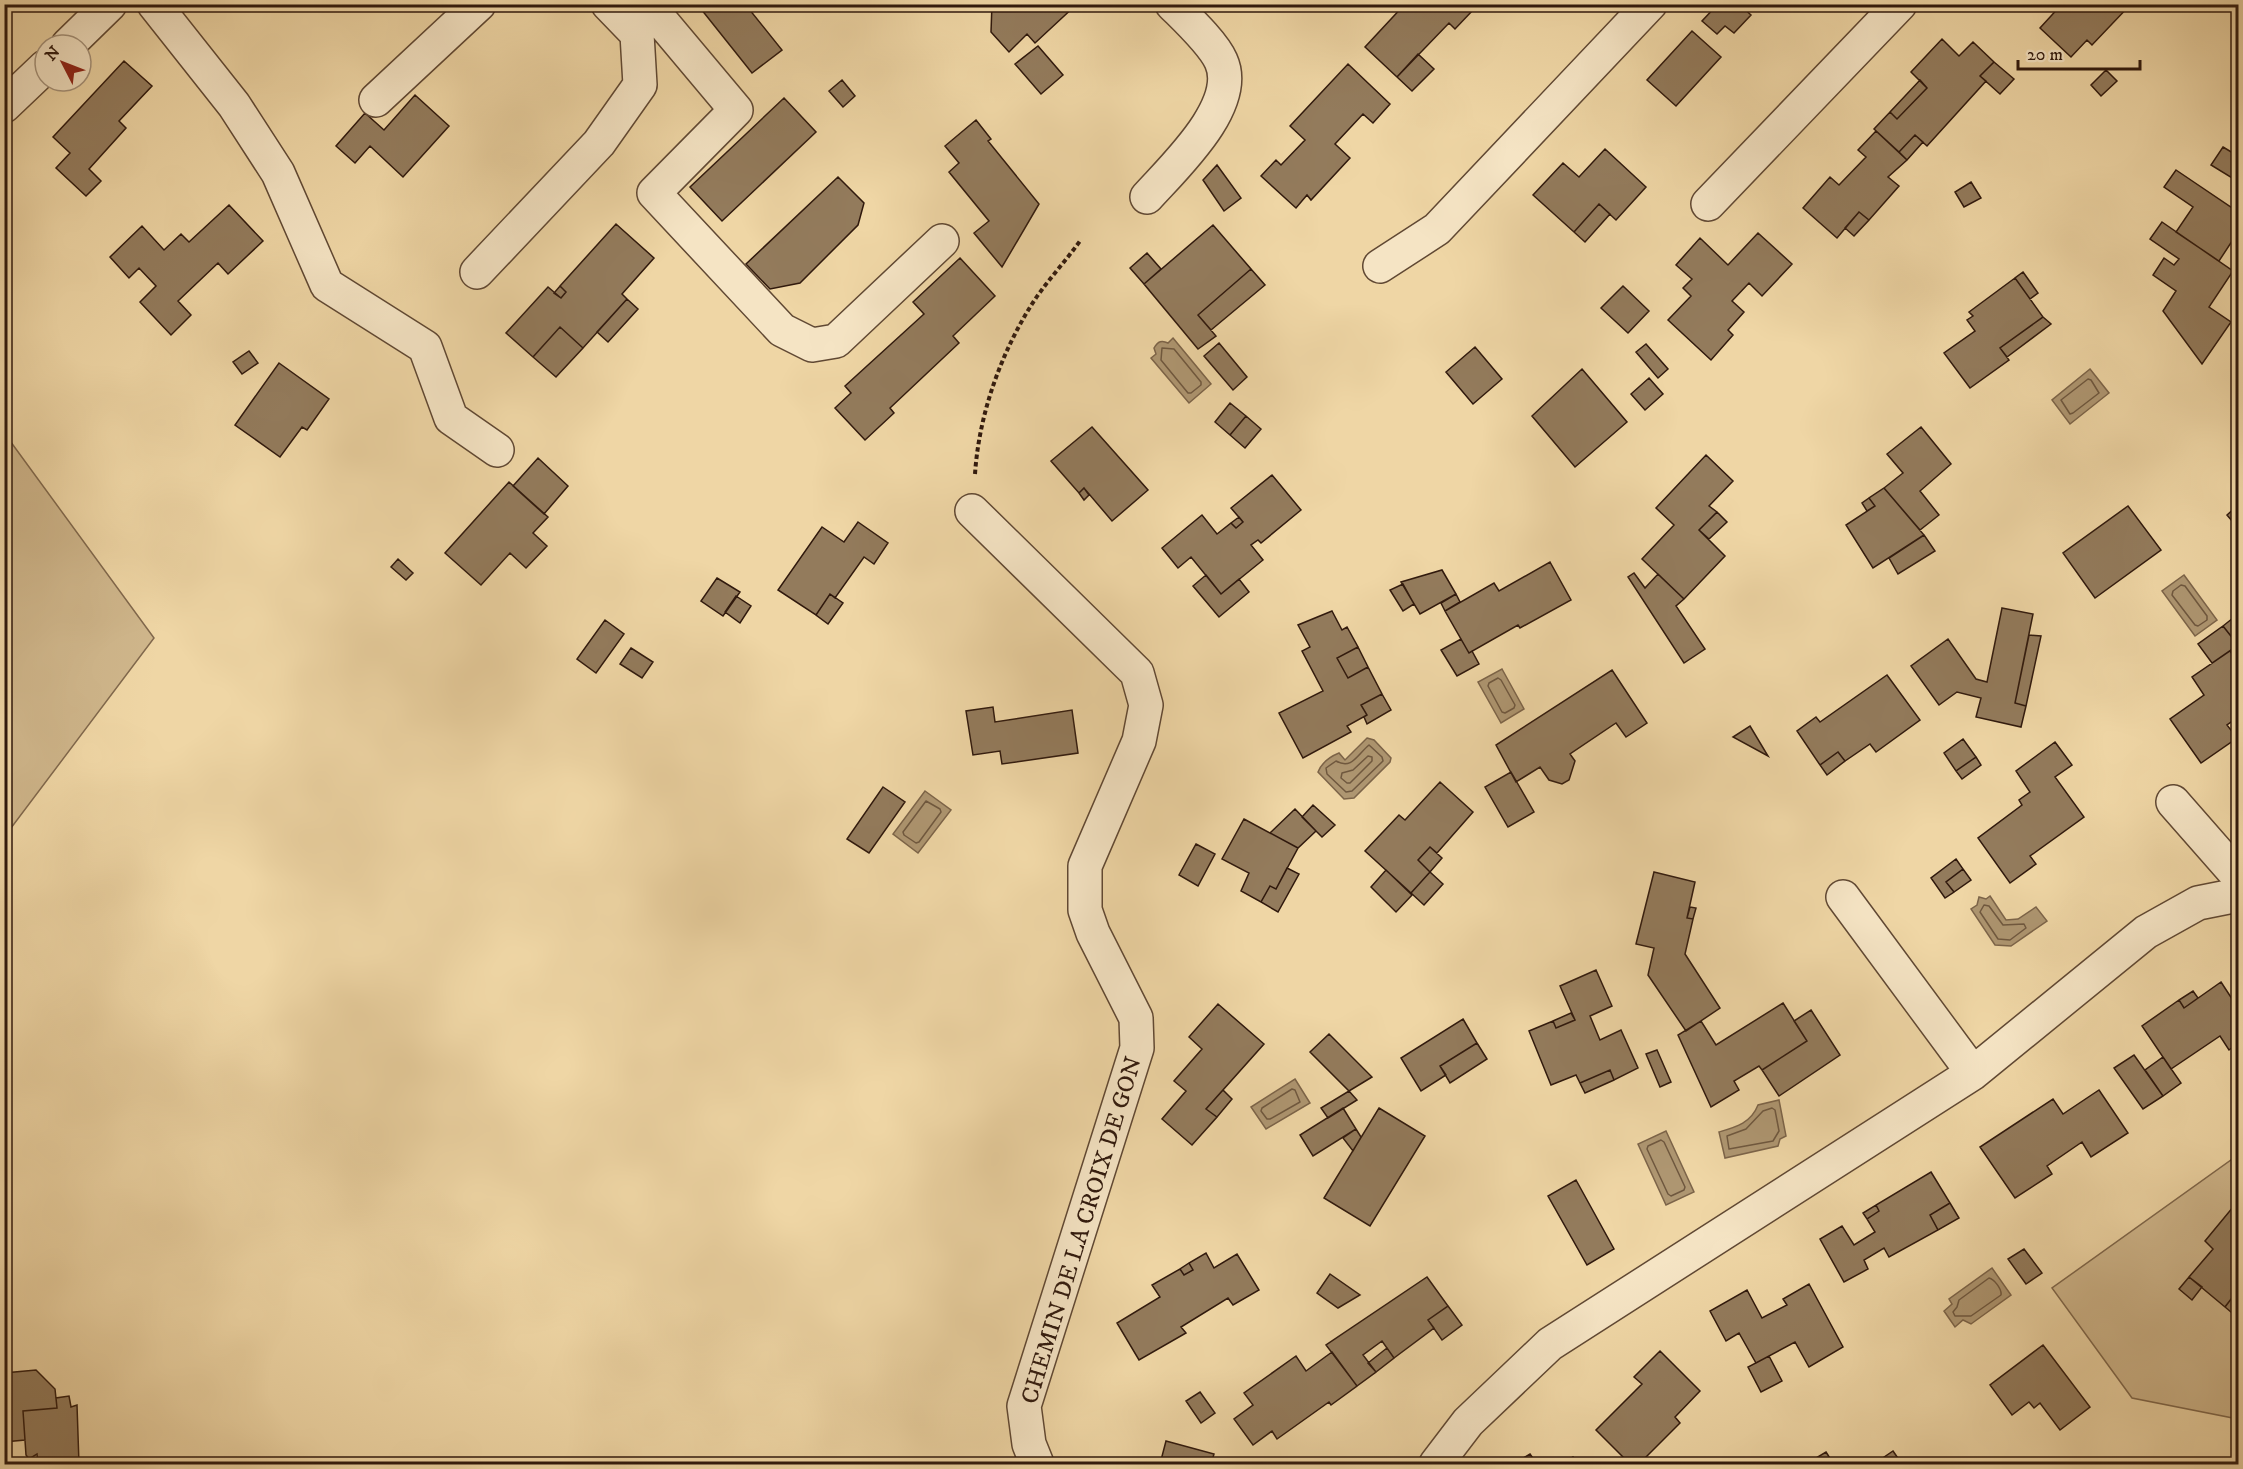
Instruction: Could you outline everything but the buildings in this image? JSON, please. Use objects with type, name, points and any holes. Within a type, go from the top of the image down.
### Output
[{"type":"street","points":[[80,33],[110,4]]},
{"type":"street","points":[[154,4],[234,105],[278,172],[327,285],[425,347],[451,418],[497,450]]},
{"type":"street","points":[[376,100],[479,4]]},
{"type":"street","points":[[477,272],[599,143],[640,85],[637,34],[608,4]]},
{"type":"street","points":[[647,4],[736,110],[654,193],[782,330],[812,345],[836,341],[942,241]]},
{"type":"street","points":[[1147,197],[1193,146],[1213,117],[1225,89],[1221,61],[1198,30],[1172,4]]},
{"type":"street","points":[[1380,266],[1437,229],[1650,4]]},
{"type":"street","points":[[1708,204],[1900,4]]},
{"type":"street","points":[[4,106],[33,78]]},
{"type":"street","name":"CHEMIN DE LA CROIX DE GON","points":[[972,511],[1137,673],[1146,705],[1139,741],[1085,866],[1084,910],[1093,933],[1136,1018],[1137,1048],[1024,1406],[1029,1444],[1037,1464]]},
{"type":"street","points":[[2173,802],[2238,876]]},
{"type":"street","points":[[1436,1464],[1468,1422],[1551,1344],[1973,1073],[2146,932],[2198,903],[2238,896]]},
{"type":"street","points":[[1843,897],[1973,1073]]},
{"type":"path","points":[[972,511],[976,457],[996,372],[1032,304],[1080,241]]},
{"type":"shaded area","points":[[5,434],[154,638],[4,836]]},
{"type":"shaded area","points":[[2238,1155],[2238,1419],[2132,1398],[2052,1288]]},
{"type":"water","points":[[1173,338],[1211,384],[1189,403],[1151,358],[1156,354],[1154,348],[1157,344],[1162,341],[1168,343]]},
{"type":"water","points":[[2090,369],[2109,393],[2070,424],[2052,400]]},
{"type":"water","points":[[2184,575],[2217,620],[2195,636],[2162,591]]},
{"type":"water","points":[[1502,669],[1524,709],[1501,723],[1478,682]]},
{"type":"water","points":[[1367,738],[1374,740],[1391,758],[1390,762],[1354,798],[1344,799],[1318,772],[1329,758],[1339,753],[1345,760]]},
{"type":"water","points":[[925,791],[951,810],[918,853],[893,834]]},
{"type":"water","points":[[1990,896],[2006,920],[2018,919],[2036,907],[2047,921],[2011,946],[1995,945],[1971,909],[1977,905],[1979,897],[1986,899]]},
{"type":"water","points":[[1295,1079],[1310,1103],[1266,1129],[1251,1107]]},
{"type":"water","points":[[1779,1100],[1786,1136],[1780,1139],[1778,1146],[1725,1158],[1719,1132],[1747,1120],[1758,1105]]},
{"type":"water","points":[[1666,1131],[1694,1192],[1666,1205],[1638,1144]]},
{"type":"water","points":[[1992,1268],[2011,1295],[1971,1324],[1963,1320],[1955,1327],[1944,1311],[1952,1304],[1949,1299]]}]
